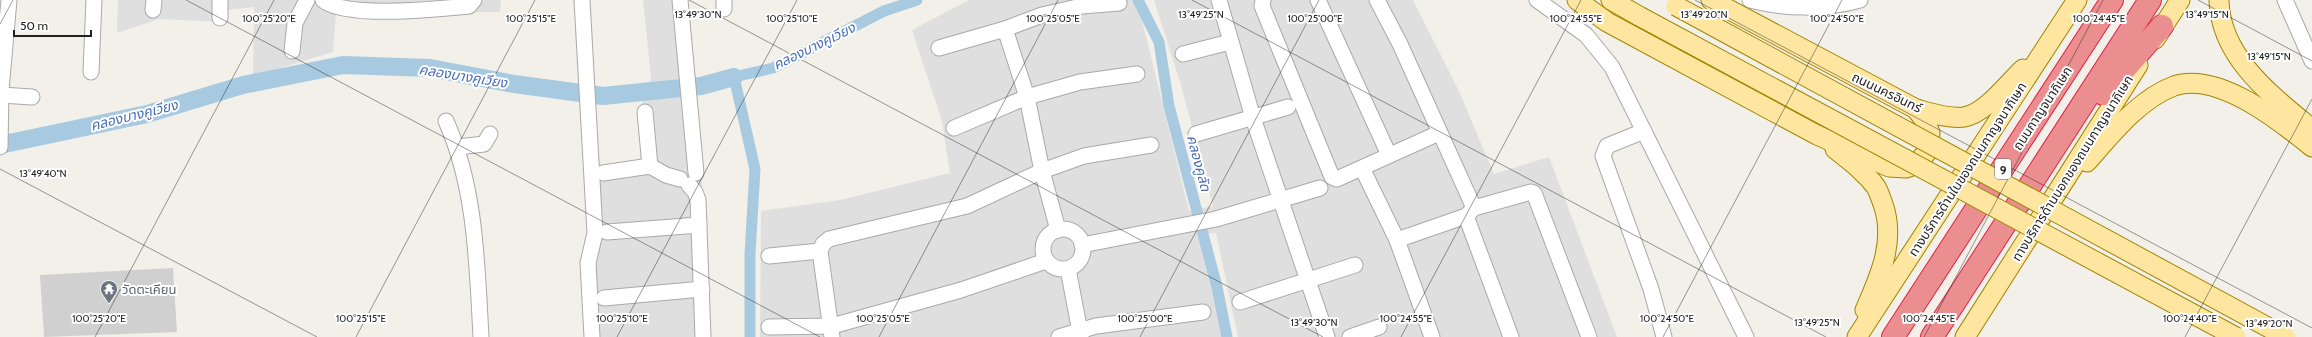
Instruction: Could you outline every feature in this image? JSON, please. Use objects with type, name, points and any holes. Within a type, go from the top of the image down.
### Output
[{"type":"highway","name":"ถนนกาญจนาภิเษก","points":[[1893,337],[2112,0]]},
{"type":"highway","points":[[1932,337],[2150,0]]},
{"type":"highway","points":[[2065,131],[2101,96],[2162,26]]},
{"type":"main road","points":[[1566,0],[1817,135],[1889,167],[1906,168],[1921,161],[1928,151],[1931,140],[1926,122],[1916,109]]},
{"type":"main road","points":[[1577,0],[1607,22]]},
{"type":"main road","points":[[1611,0],[2236,337]]},
{"type":"main road","name":"ถนนนครอินทร์","points":[[1711,0],[1916,109],[1956,118],[1972,115],[1997,95],[2051,41]]},
{"type":"main road","name":"ทางบริการด้านในของถนนกาญจนาภิเษก","points":[[1857,337],[2077,0]]},
{"type":"main road","name":"ทางบริการด้านนอกของถนนกาญจนาภิเษก","points":[[1965,337],[2180,0]]},
{"type":"main road","points":[[2219,0],[2222,25],[2238,57],[2255,79],[2312,129]]},
{"type":"main road","points":[[1671,3],[2286,337]]},
{"type":"main road","points":[[2055,196],[2137,111],[2155,96],[2175,86],[2196,83],[2216,87],[2241,98],[2273,117],[2312,147]]},
{"type":"main road","points":[[1817,135],[1852,162],[1872,182],[1877,188],[1886,214],[1889,235],[1886,257],[1853,337]]},
{"type":"street","points":[[0,146],[1,95],[9,0]]},
{"type":"street","points":[[91,72],[94,0]]},
{"type":"street","points":[[220,0],[220,18]]},
{"type":"street","points":[[292,51],[295,23],[307,0]]},
{"type":"street","points":[[323,0],[341,9],[366,10],[435,10],[469,6],[474,0]]},
{"type":"street","points":[[582,0],[595,233],[588,263],[592,337]]},
{"type":"street","points":[[680,0],[694,144],[688,179],[696,192],[698,200],[703,337]]},
{"type":"street","points":[[1219,0],[1253,118],[1282,198],[1328,337]]},
{"type":"street","points":[[1263,0],[1262,6],[1332,177],[1337,179],[1439,133]]},
{"type":"street","points":[[1318,0],[1389,155]]},
{"type":"street","points":[[1378,0],[1400,44],[1439,133],[1470,212],[1511,337]]},
{"type":"street","points":[[1537,0],[1586,35],[1601,51],[1612,67],[1746,337]]},
{"type":"street","points":[[1750,0],[1816,7],[1848,2]]},
{"type":"street","points":[[2285,0],[2312,61]]},
{"type":"street","points":[[939,48],[1005,29],[1042,15],[1082,6],[1119,3]]},
{"type":"street","points":[[1005,29],[1027,97],[1042,171],[1058,230]]},
{"type":"street","points":[[1184,54],[1230,42]]},
{"type":"street","points":[[954,128],[1027,97],[1080,82],[1137,74]]},
{"type":"street","points":[[1,95],[32,97]]},
{"type":"street","points":[[1196,134],[1288,107]]},
{"type":"street","points":[[646,112],[650,166]]},
{"type":"street","points":[[446,122],[458,147],[472,210],[481,337]]},
{"type":"street","points":[[1644,131],[1608,146],[1603,156],[1651,289],[1664,337]]},
{"type":"street","points":[[458,147],[484,144],[490,134]]},
{"type":"street","points":[[832,331],[820,251],[823,244],[829,239],[967,206],[1042,171],[1084,156],[1150,145]]},
{"type":"street","points":[[603,172],[650,166],[666,175],[688,179]]},
{"type":"street","points":[[1362,168],[1397,240],[1432,337]]},
{"type":"street","points":[[1082,245],[1216,219],[1282,198],[1320,188]]},
{"type":"street","points":[[1397,240],[1470,212],[1531,192],[1534,193],[1589,337]]},
{"type":"street","points":[[608,232],[699,225]]},
{"type":"street","points":[[1058,230],[1073,232],[1082,245],[1080,260],[1068,269],[1052,266],[1046,261],[1043,246],[1046,239],[1058,230]]},
{"type":"street","points":[[769,256],[820,251]]},
{"type":"street","points":[[769,327],[832,331],[1046,261]]},
{"type":"street","points":[[1240,302],[1355,264]]},
{"type":"street","points":[[1068,269],[1081,334]]},
{"type":"street","points":[[604,298],[702,288]]},
{"type":"street","points":[[1059,337],[1081,334],[1096,326],[1203,312]]},
{"type":"street","points":[[1350,337],[1379,327]]},
{"type":"shaded area","points":[[118,0],[501,0],[500,12],[336,13],[333,52],[253,76],[254,7],[227,10],[223,22],[159,19],[117,33]]},
{"type":"shaded area","points":[[643,0],[688,0],[701,144],[706,337],[595,337],[594,302],[597,166],[644,163],[641,107],[651,77]]},
{"type":"shaded area","points":[[969,0],[1137,0],[1189,211],[1213,206],[1181,85],[1154,0],[1413,0],[1459,91],[1494,174],[1549,157],[1617,337],[1238,337],[1216,233],[1202,234],[1222,337],[760,337],[761,211],[840,200],[950,173],[942,121],[912,30]]},
{"type":"shaded area","name":"วัดตะเคียน","points":[[173,268],[177,332],[44,337],[40,275]]},
{"type":"waterway","points":[[750,337],[750,254],[755,169],[734,77],[773,68],[884,11],[917,0]]},
{"type":"waterway","name":"คลองคูลัด","points":[[1138,0],[1159,42],[1169,106],[1217,287],[1227,337]]},
{"type":"waterway","name":"คลองบางคูเวียง","points":[[0,145],[147,114],[243,85],[343,65],[430,68],[514,84],[603,96],[701,86],[734,77]]},
{"type":"place","name":"วัดตะเคียน","points":[[109,304]]}]
